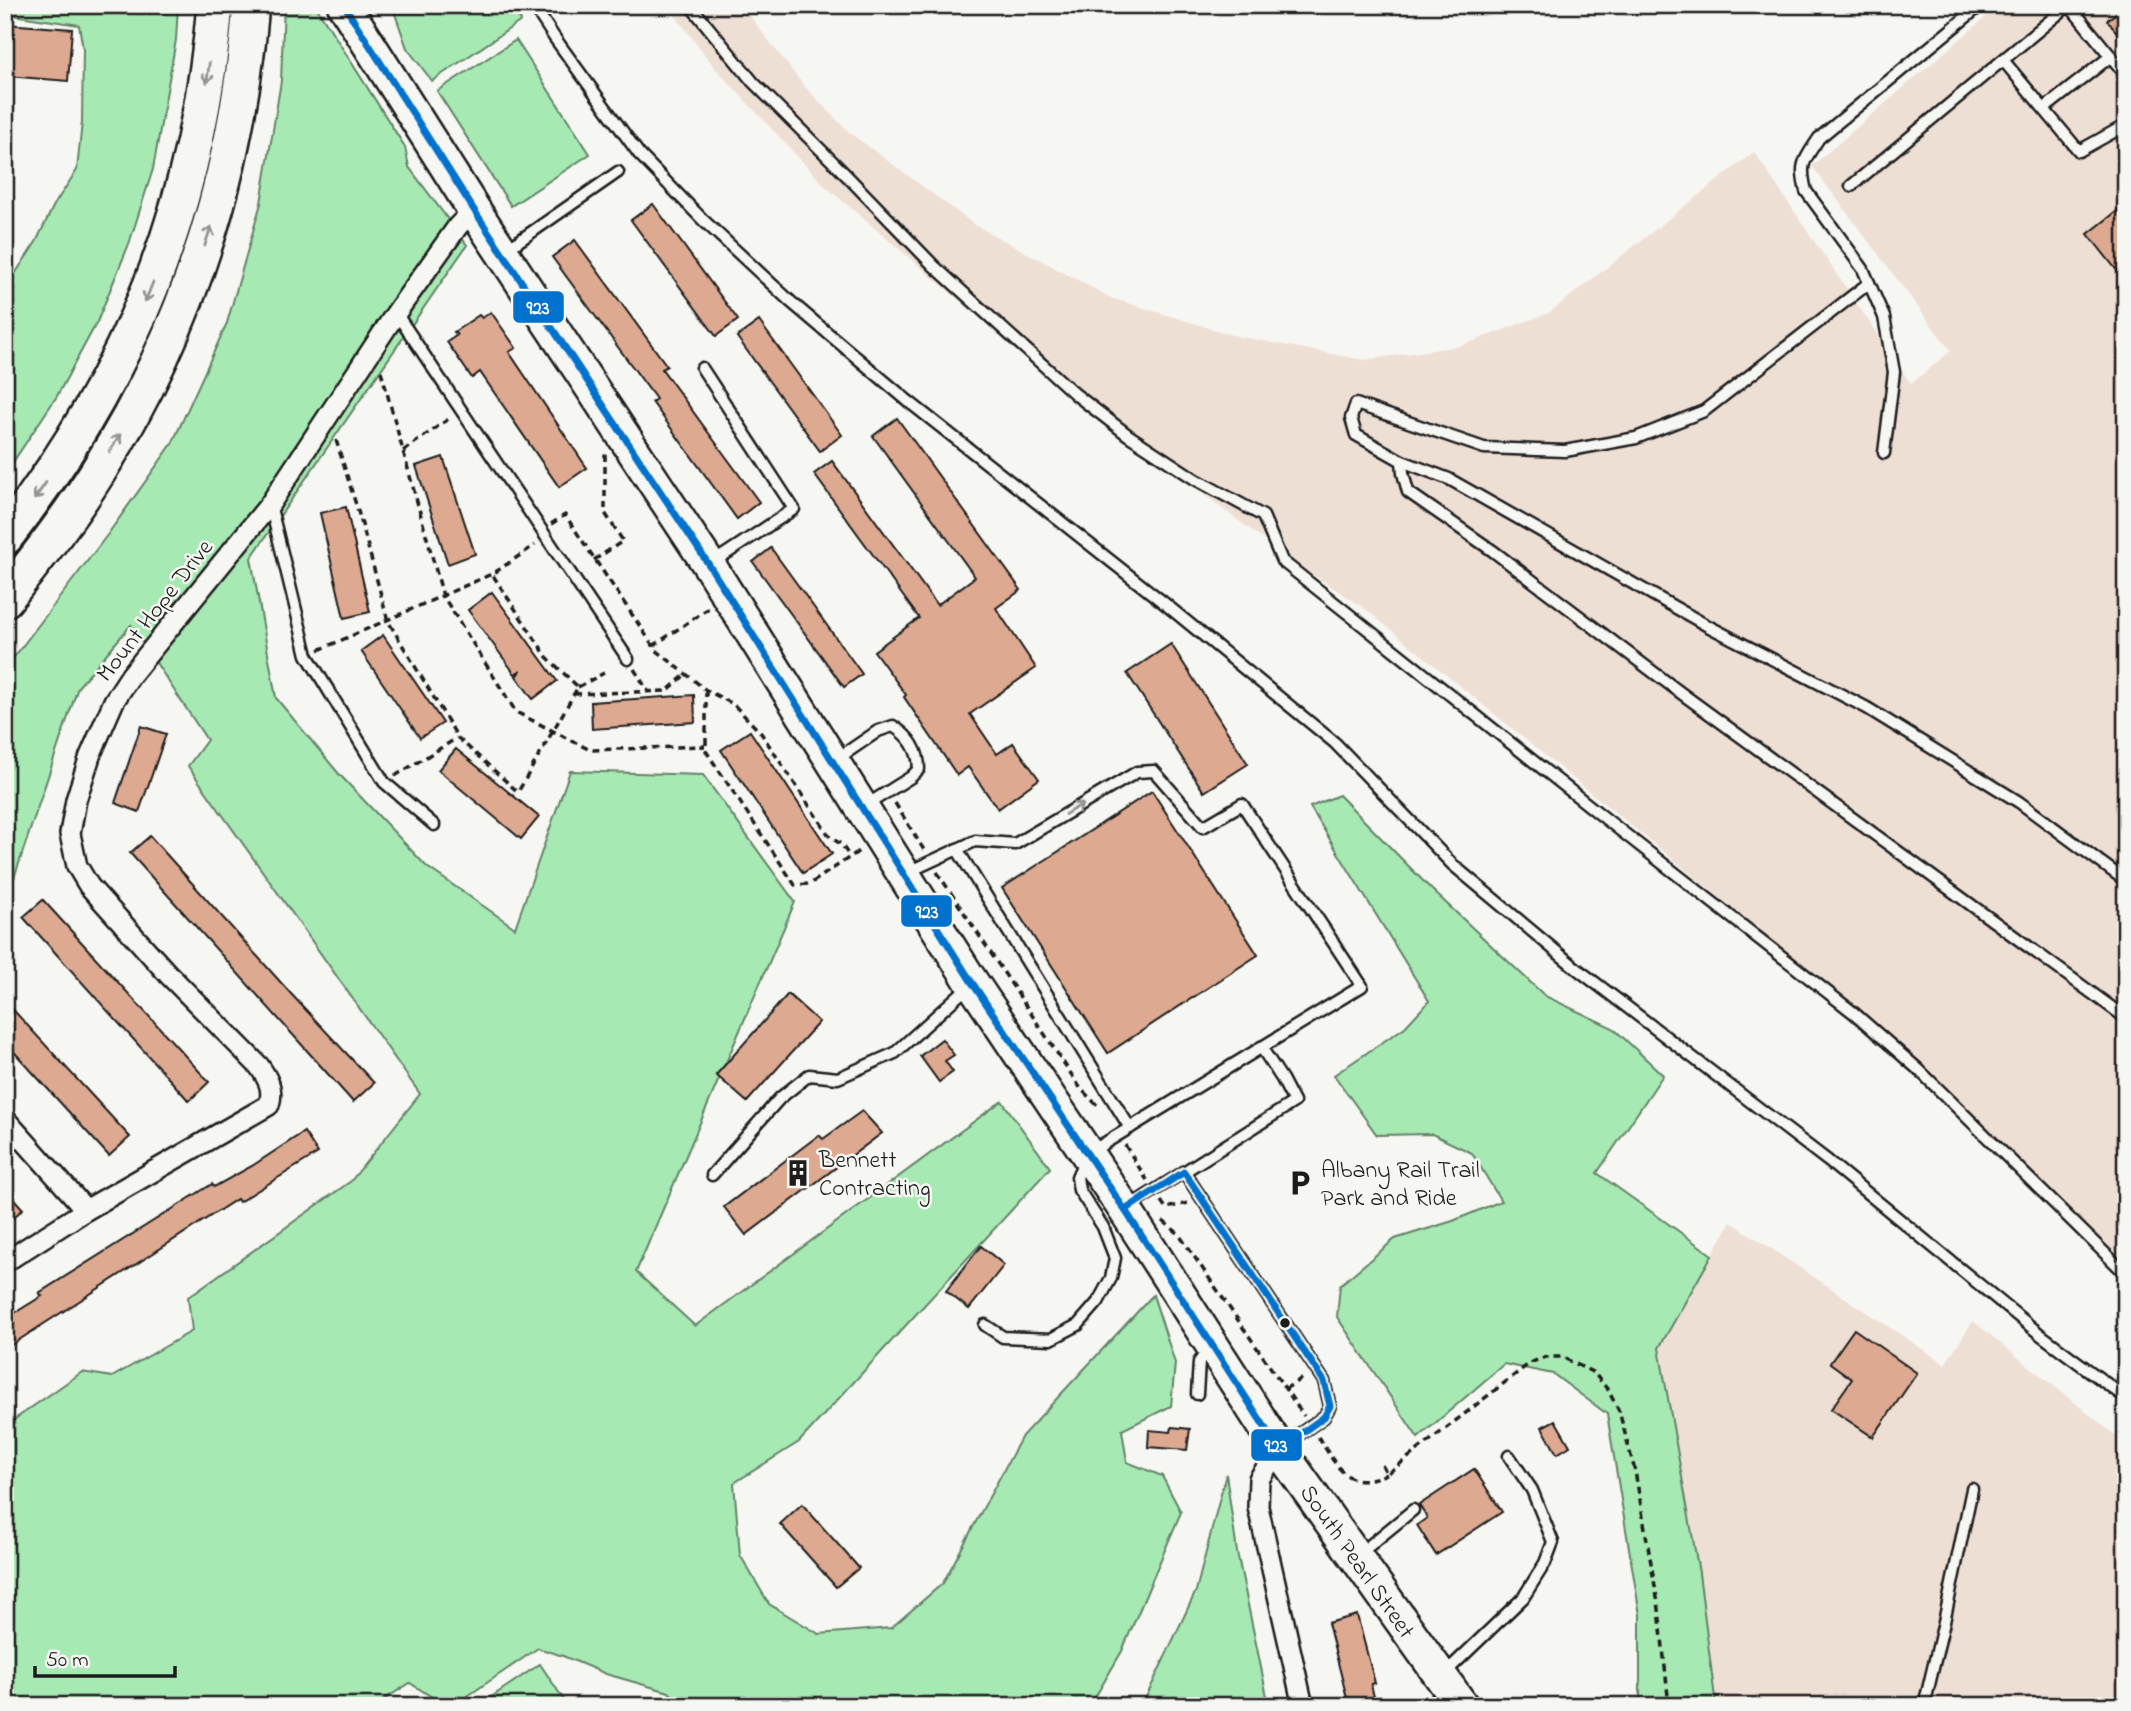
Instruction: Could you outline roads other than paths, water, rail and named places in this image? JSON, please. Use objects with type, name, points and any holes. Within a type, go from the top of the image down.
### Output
[{"type":"highway","points":[[5,537],[43,486],[90,413],[131,334],[155,278],[182,193],[198,129],[215,5]]},
{"type":"highway","points":[[5,599],[43,551],[99,470],[150,380],[172,333],[222,190],[243,86],[251,5]]},
{"type":"main road","name":"South Pearl Street","points":[[350,10],[474,210],[709,565],[840,757],[862,808],[972,984],[1125,1210],[1279,1449],[1462,1706]]},
{"type":"street","name":"Mount Hope Drive","points":[[5,1262],[86,1210],[269,1105],[272,1094],[269,1080],[259,1066],[168,974],[89,887],[77,866],[70,834],[76,800],[90,756],[114,701],[131,675],[270,504],[396,313],[458,226],[474,210]]},
{"type":"street","points":[[5,1119],[86,1210]]},
{"type":"street","points":[[1279,1449],[1259,1479],[1258,1507],[1303,1706]]},
{"type":"lane","points":[[533,5],[639,154],[791,302],[908,401],[1164,603],[1335,743],[1453,865],[1576,968],[1828,1161],[2041,1335],[2126,1398]]},
{"type":"lane","points":[[690,5],[753,82],[934,266],[1075,394],[1128,435],[1195,479],[1263,516],[1282,561],[1854,1013],[1919,1070],[2126,1274]]},
{"type":"lane","points":[[1884,453],[1894,372],[1884,317],[1863,269],[1806,191],[1802,177],[1803,163],[1819,138],[1981,5]]},
{"type":"lane","points":[[1851,186],[2069,5],[2126,75]]},
{"type":"lane","points":[[2045,108],[2111,57]]},
{"type":"lane","points":[[2003,60],[2079,151],[2126,125]]},
{"type":"lane","points":[[503,252],[618,172]]},
{"type":"lane","points":[[1869,284],[1704,411],[1636,438],[1565,451],[1484,449],[1356,404],[1351,418],[1356,435],[1402,461],[1449,479],[1706,625],[1867,708],[2020,802],[2126,881]]},
{"type":"lane","points":[[396,313],[628,660]]},
{"type":"lane","points":[[702,368],[794,509],[709,565]]},
{"type":"lane","points":[[1402,461],[1408,492],[1493,551],[1681,693],[2126,1018]]},
{"type":"lane","points":[[270,504],[307,654],[384,782],[433,825]]},
{"type":"lane","points":[[840,757],[878,732],[893,726],[906,734],[919,756],[919,769],[911,777],[862,808]]},
{"type":"lane","points":[[904,875],[975,841],[1015,844],[1137,772],[1154,771],[1203,827],[1242,804],[1363,986],[1087,1154],[1077,1177],[1079,1190],[1103,1227],[1115,1258],[1111,1278],[1098,1302],[1078,1325],[1051,1339],[1003,1337],[985,1325]]},
{"type":"lane","points":[[957,849],[1130,1128]]},
{"type":"lane","points":[[712,1175],[780,1098],[809,1075],[838,1078],[895,1053],[972,984]]},
{"type":"lane","points":[[1125,1210],[1294,1102],[1261,1047]]},
{"type":"lane","points":[[1184,1172],[1324,1381],[1330,1406],[1324,1417],[1279,1449]]},
{"type":"lane","points":[[1197,1394],[1199,1362],[1212,1346]]},
{"type":"lane","points":[[1441,1677],[1523,1598],[1545,1563],[1553,1542],[1532,1490],[1509,1456]]},
{"type":"lane","points":[[1924,1706],[1972,1489]]},
{"type":"lane","points":[[1355,1558],[1413,1510]]},
{"type":"place","name":"Bennett Contracting","points":[[798,1173]]},
{"type":"place","name":"Albany Rail Trail Park and Ride","points":[[1300,1183]]}]
